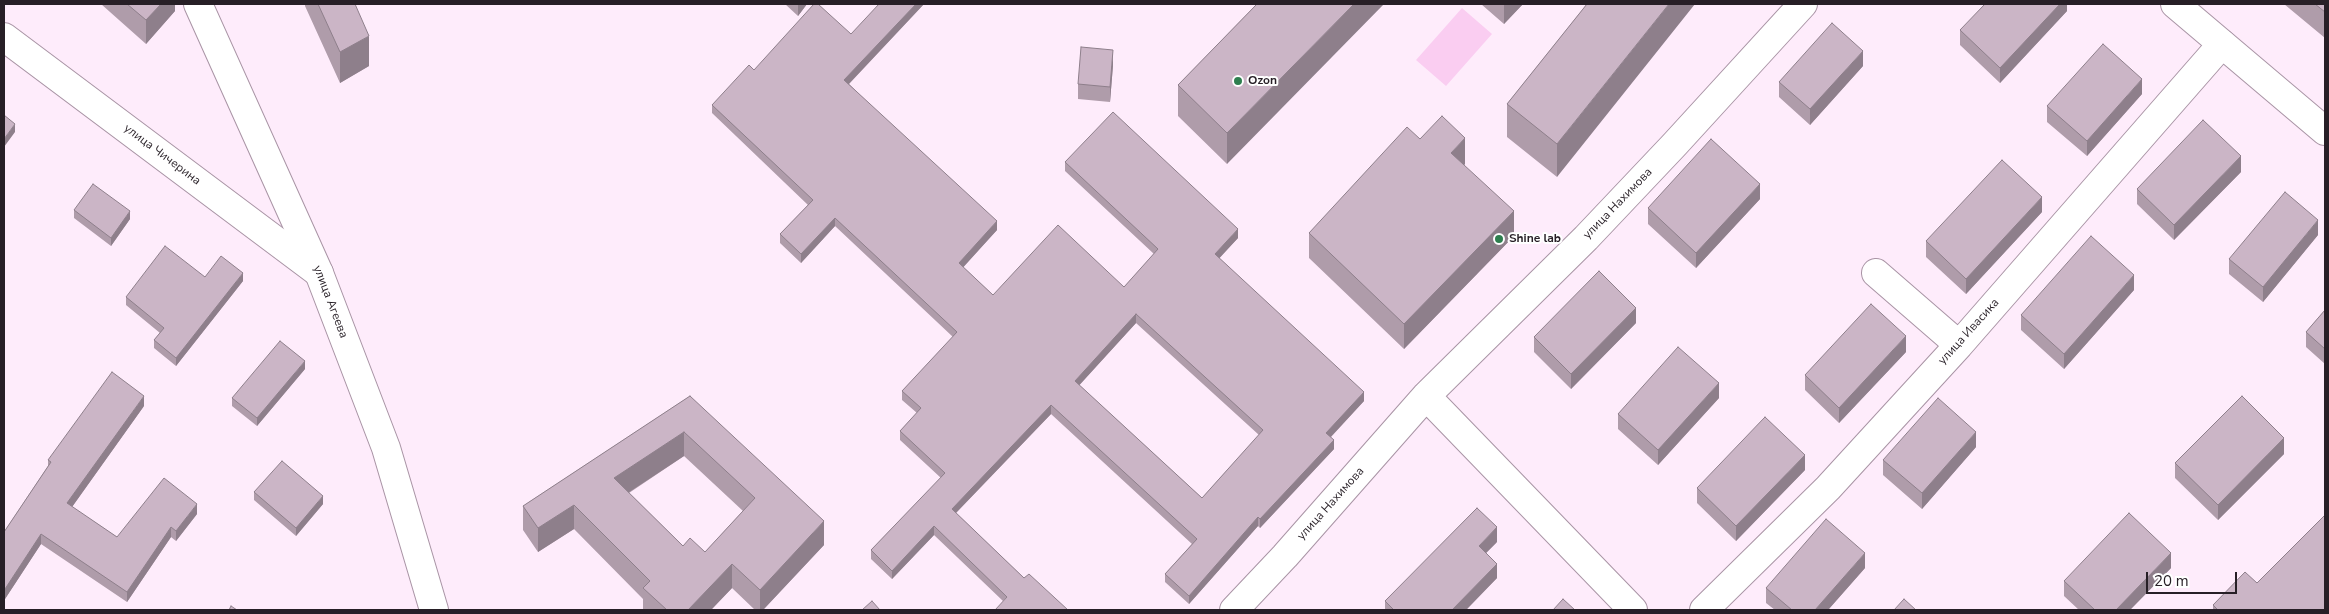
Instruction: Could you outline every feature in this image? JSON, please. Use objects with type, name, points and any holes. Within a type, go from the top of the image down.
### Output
[{"type":"main road","name":"улица Агеева","points":[[198,4],[319,273],[386,448],[434,610]]},
{"type":"main road","name":"улица Нахимова","points":[[1234,610],[1285,556],[1426,396],[1600,223],[1803,4]]},
{"type":"main road","points":[[2175,4],[2325,131]]},
{"type":"main road","name":"улица Чичерина","points":[[4,37],[319,273]]},
{"type":"main road","name":"улица Ивасика","points":[[1704,610],[1828,488],[1959,345],[2222,44]]},
{"type":"main road","points":[[1876,273],[1959,345]]},
{"type":"main road","points":[[1426,396],[1633,610]]},
{"type":"shaded area","points":[[1462,8],[1492,34],[1446,86],[1416,60]]},
{"type":"building","points":[[127,4],[161,4],[146,20]]},
{"type":"building","points":[[318,4],[355,4],[369,36],[340,52]]},
{"type":"building","points":[[814,4],[818,4],[851,34],[879,4],[916,4],[844,80],[997,221],[959,263],[993,295],[1058,225],[1124,287],[1158,249],[1065,162],[1113,112],[1238,229],[1215,254],[1364,392],[1326,433],[1334,440],[1260,519],[1258,517],[1189,596],[1165,574],[1197,539],[1051,405],[952,509],[1024,578],[1029,574],[1068,610],[995,610],[1007,597],[934,526],[892,571],[871,550],[945,473],[900,431],[921,408],[902,391],[957,332],[835,218],[801,254],[780,234],[813,200],[712,105],[749,65],[754,70]],"holes":[[[1136,314],[1263,430],[1202,498],[1075,381]]]},
{"type":"building","points":[[1257,4],[1354,4],[1227,133],[1178,85]]},
{"type":"building","points":[[1587,4],[1669,4],[1557,144],[1507,104]]},
{"type":"building","points":[[1985,4],[2060,4],[2000,68],[1960,30]]},
{"type":"building","points":[[2315,4],[2325,4],[2325,12]]},
{"type":"building","points":[[1832,23],[1863,51],[1810,109],[1779,82]]},
{"type":"building","points":[[2103,44],[2142,79],[2087,141],[2047,106]]},
{"type":"building","points":[[1081,47],[1113,50],[1110,87],[1078,84]]},
{"type":"building","points":[[4,115],[15,124],[4,139]]},
{"type":"building","points":[[1442,116],[1465,138],[1451,153],[1514,211],[1404,324],[1309,233],[1407,127],[1420,139]]},
{"type":"building","points":[[2203,120],[2241,156],[2174,225],[2137,189]]},
{"type":"building","points":[[1711,139],[1760,184],[1696,253],[1648,208]]},
{"type":"building","points":[[2002,160],[2042,197],[1966,279],[1926,241]]},
{"type":"building","points":[[93,184],[130,211],[111,238],[74,210]]},
{"type":"building","points":[[2285,192],[2318,220],[2263,287],[2229,259]]},
{"type":"building","points":[[2091,236],[2134,275],[2064,354],[2021,315]]},
{"type":"building","points":[[165,246],[205,277],[221,256],[243,273],[176,358],[154,340],[164,328],[126,297]]},
{"type":"building","points":[[1599,271],[1636,308],[1571,374],[1534,337]]},
{"type":"building","points":[[1871,304],[1906,336],[1839,408],[1805,375]]},
{"type":"building","points":[[2325,310],[2325,349],[2306,332]]},
{"type":"building","points":[[280,341],[305,361],[257,418],[232,398]]},
{"type":"building","points":[[1678,347],[1719,383],[1658,450],[1618,414]]},
{"type":"building","points":[[112,372],[144,396],[67,503],[117,537],[164,478],[197,504],[176,531],[171,527],[127,592],[41,534],[5,589],[4,532],[51,462],[48,460]]},
{"type":"building","points":[[690,396],[824,521],[760,590],[732,564],[688,610],[667,610],[643,588],[650,581],[574,505],[538,528],[523,506]],"holes":[[[684,432],[755,498],[705,552],[690,538],[683,546],[614,478]]]},
{"type":"building","points":[[2242,396],[2284,438],[2218,505],[2175,463]]},
{"type":"building","points":[[1938,398],[1976,432],[1922,493],[1883,460]]},
{"type":"building","points":[[1765,417],[1805,455],[1736,526],[1697,488]]},
{"type":"building","points":[[282,461],[323,496],[296,528],[254,492]]},
{"type":"building","points":[[1477,508],[1497,527],[1479,546],[1497,564],[1452,610],[1394,610],[1385,601]]},
{"type":"building","points":[[2129,513],[2171,553],[2116,610],[2095,610],[2064,581]]},
{"type":"building","points":[[2325,515],[2325,610],[2218,610],[2213,605],[2245,572],[2257,583]]},
{"type":"building","points":[[1826,519],[1865,553],[1815,610],[1792,610],[1766,588]]},
{"type":"building","points":[[1563,599],[1575,610],[1553,610]]},
{"type":"building","points":[[1904,599],[1916,610],[1894,610]]},
{"type":"building","points":[[872,601],[880,610],[862,610]]},
{"type":"building","points":[[231,606],[237,610],[229,610]]},
{"type":"place","name":"Ozon","points":[[1238,81]]},
{"type":"place","name":"Shine lab","points":[[1499,239]]}]
